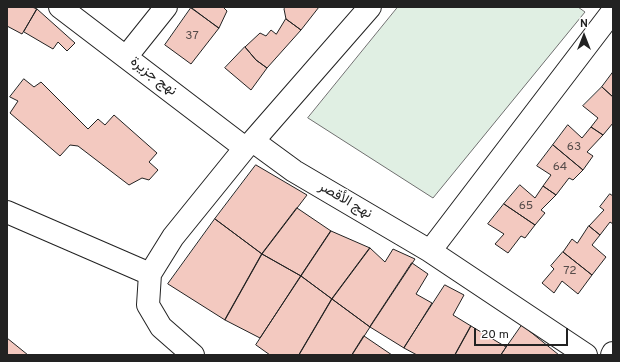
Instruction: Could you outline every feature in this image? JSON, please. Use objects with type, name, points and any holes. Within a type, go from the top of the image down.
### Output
[{"type":"street","name":"نهج جزيرة","points":[[60,7],[126,57],[249,144]]},
{"type":"street","points":[[126,57],[166,7]]},
{"type":"street","points":[[193,355],[161,327],[148,305],[150,274],[172,237],[249,144],[370,7]]},
{"type":"street","points":[[430,252],[613,11]]},
{"type":"street","name":"نهج الأقصر","points":[[249,144],[430,252],[586,355]]},
{"type":"street","points":[[7,212],[150,274]]},
{"type":"green space","points":[[398,7],[578,7],[585,12],[433,198],[308,118]]},
{"type":"building","points":[[7,7],[32,7],[37,9],[22,34],[7,26]]},
{"type":"building","points":[[191,7],[223,7],[227,11],[219,28]]},
{"type":"building","points":[[286,7],[319,7],[301,30],[286,19],[284,9]]},
{"type":"building","points":[[191,8],[219,28],[191,64],[165,45]]},
{"type":"building","points":[[37,9],[75,43],[67,51],[58,42],[53,49],[24,32]]},
{"type":"building","points":[[286,19],[301,30],[267,68],[256,60],[245,47],[260,33],[266,36],[271,30],[276,34]]},
{"type":"building","points":[[245,47],[256,60],[267,68],[251,90],[225,68]]},
{"type":"building","points":[[613,72],[613,97],[602,87]]},
{"type":"building","points":[[24,79],[34,87],[41,82],[88,129],[98,119],[105,125],[114,115],[157,153],[149,162],[158,170],[149,180],[142,178],[129,185],[78,146],[70,145],[60,156],[10,113],[18,101],[10,97]]},
{"type":"building","points":[[602,87],[613,97],[613,123],[603,135],[591,127],[598,118],[583,106]]},
{"type":"building","points":[[568,125],[582,138],[591,127],[603,135],[587,152],[593,156],[583,170],[553,145]]},
{"type":"building","points":[[553,145],[583,170],[573,180],[569,178],[556,195],[543,186],[551,175],[537,166]]},
{"type":"building","points":[[256,165],[307,195],[262,254],[215,219]]},
{"type":"building","points":[[520,185],[535,198],[543,186],[556,195],[541,210],[545,213],[535,225],[504,204]]},
{"type":"building","points":[[610,194],[613,196],[613,224],[610,222],[600,235],[589,226],[604,210],[600,207]]},
{"type":"building","points":[[504,204],[535,225],[525,238],[521,236],[508,253],[495,244],[504,234],[488,224]]},
{"type":"building","points":[[297,208],[331,231],[301,276],[262,254]]},
{"type":"building","points":[[215,219],[262,254],[225,320],[168,284]]},
{"type":"building","points":[[589,226],[600,235],[592,245],[606,257],[592,275],[563,252],[572,239],[577,243]]},
{"type":"building","points":[[331,231],[370,248],[332,299],[301,276]]},
{"type":"building","points":[[370,248],[385,262],[393,249],[415,259],[370,327],[332,299]]},
{"type":"building","points":[[563,252],[592,275],[578,294],[562,281],[554,293],[542,283],[554,269],[551,266]]},
{"type":"building","points":[[262,254],[301,276],[260,338],[225,320]]},
{"type":"building","points":[[412,263],[428,274],[416,294],[432,303],[404,348],[370,327]]},
{"type":"building","points":[[301,276],[332,299],[299,355],[270,355],[256,345]]},
{"type":"building","points":[[445,285],[464,295],[453,315],[471,326],[455,355],[417,355],[404,348]]},
{"type":"building","points":[[332,299],[370,327],[352,355],[299,355]]},
{"type":"building","points":[[522,325],[559,355],[501,355]]},
{"type":"building","points":[[471,326],[506,347],[501,355],[455,355]]},
{"type":"building","points":[[364,336],[392,355],[352,355]]},
{"type":"building","points":[[7,338],[28,355],[7,355]]}]
